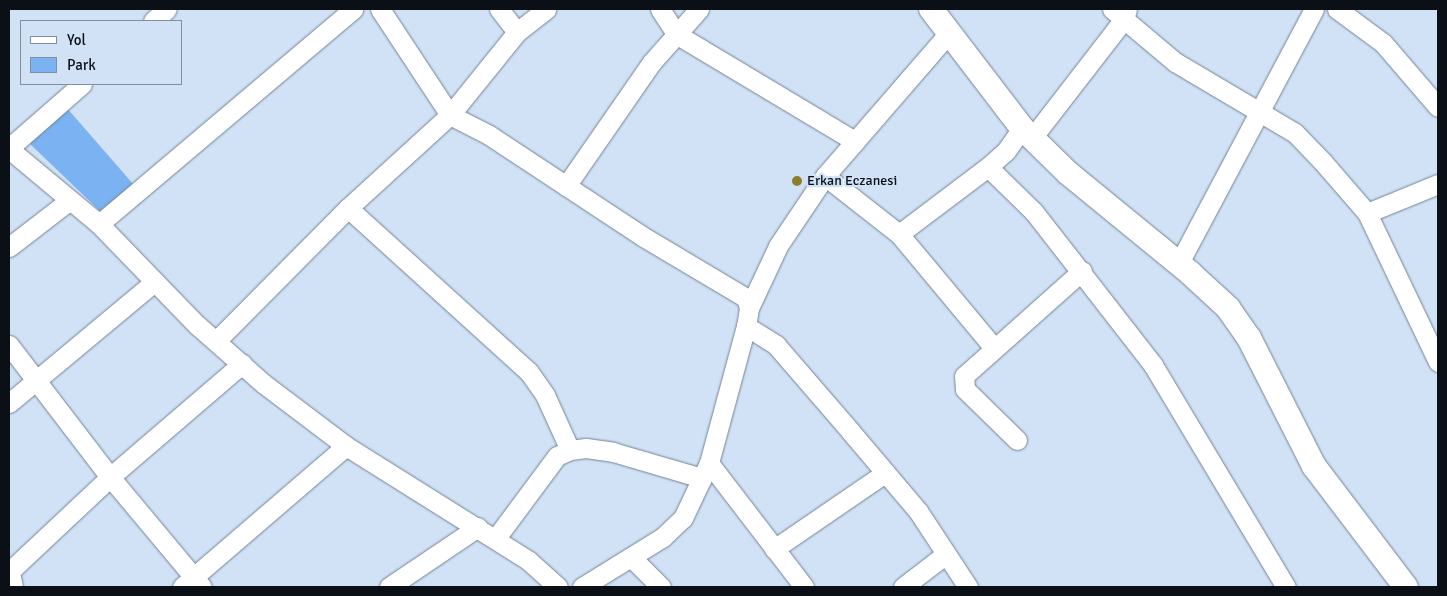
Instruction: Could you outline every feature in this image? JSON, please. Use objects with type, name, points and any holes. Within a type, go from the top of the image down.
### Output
[{"type":"main road","points":[[931,9],[1027,133],[1068,173],[1179,263],[1228,308],[1249,338],[1314,466],[1406,587]]},
{"type":"street","points":[[154,20],[167,9]]},
{"type":"street","points":[[99,224],[353,9]]},
{"type":"street","points":[[380,9],[450,115],[489,135],[642,236],[746,298],[748,317],[776,345],[918,512],[968,587]]},
{"type":"street","points":[[499,9],[518,32]]},
{"type":"street","points":[[216,341],[348,208],[450,115],[518,32],[546,9]]},
{"type":"street","points":[[660,9],[676,34],[855,141]]},
{"type":"street","points":[[566,186],[652,62],[698,9]]},
{"type":"street","points":[[1179,263],[1261,113],[1314,9]]},
{"type":"street","points":[[1337,9],[1383,43],[1438,108]]},
{"type":"street","points":[[899,234],[988,167],[1027,133],[1121,12],[1175,62],[1295,133],[1367,212],[1438,362]]},
{"type":"street","points":[[582,587],[632,558],[663,537],[682,518],[706,470],[748,317],[778,246],[825,176],[949,33]]},
{"type":"street","points":[[81,85],[9,148],[41,172],[99,224],[154,282],[242,364],[346,446],[496,538],[529,561],[558,587]]},
{"type":"street","points":[[988,167],[1034,212],[1082,271],[1153,365],[1286,587]]},
{"type":"street","points":[[825,176],[899,234],[993,348]]},
{"type":"street","points":[[1367,212],[1438,184]]},
{"type":"street","points":[[9,247],[70,200]]},
{"type":"street","points":[[348,208],[529,372],[545,394],[570,450]]},
{"type":"street","points":[[1017,440],[964,386],[964,376],[993,348],[1082,271]]},
{"type":"street","points":[[9,403],[154,282]]},
{"type":"street","points":[[9,345],[193,584],[346,446]]},
{"type":"street","points":[[11,575],[110,477],[242,364]]},
{"type":"street","points":[[496,538],[557,456],[570,450],[614,452],[706,470],[804,587]]},
{"type":"street","points":[[774,549],[886,473]]},
{"type":"street","points":[[389,587],[478,527]]},
{"type":"street","points":[[903,587],[946,554]]},
{"type":"street","points":[[632,558],[661,587]]},
{"type":"green space","points":[[66,107],[134,185],[101,212],[29,143]]},
{"type":"place","name":"Erkan Eczanesi","points":[[797,181]]}]
